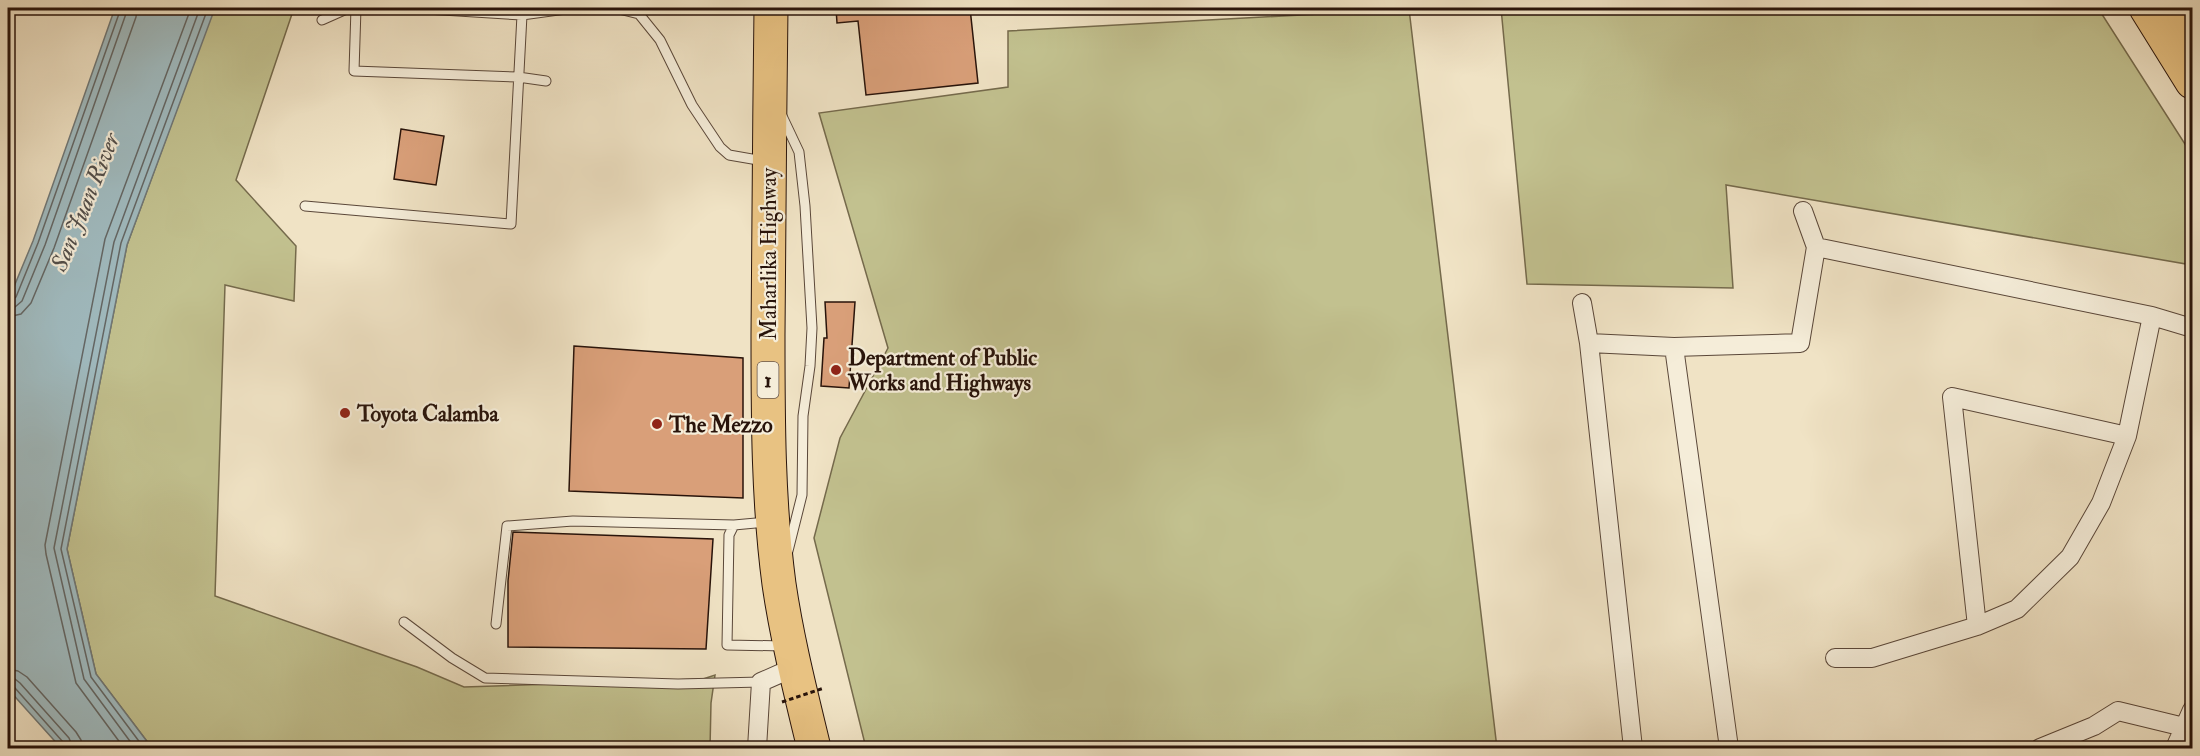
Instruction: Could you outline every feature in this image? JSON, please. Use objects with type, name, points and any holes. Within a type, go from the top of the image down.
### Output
[{"type":"highway","name":"Maharlika Highway","points":[[771,8],[768,162],[769,458],[780,586],[793,657],[814,748]]},
{"type":"highway","points":[[2146,8],[2193,82]]},
{"type":"highway","points":[[2173,8],[2193,38]]},
{"type":"street","points":[[1589,343],[1674,347],[1800,343],[1816,247],[1803,211]]},
{"type":"street","points":[[1816,247],[2151,316],[2193,328]]},
{"type":"street","points":[[1582,303],[1589,343],[1633,748]]},
{"type":"street","points":[[1835,658],[1872,658],[1977,626],[2017,609],[2070,556],[2101,503],[2127,436],[2151,316]]},
{"type":"street","points":[[1674,347],[1729,748]]},
{"type":"street","points":[[1977,626],[1952,397],[2127,436]]},
{"type":"street","points":[[757,748],[761,682],[793,657]]},
{"type":"street","points":[[2175,748],[2193,710]]},
{"type":"street","points":[[2040,748],[2094,726],[2118,711],[2184,728]]},
{"type":"lane","points":[[322,20],[349,8]]},
{"type":"lane","points":[[356,8],[354,71],[518,77],[546,81]]},
{"type":"lane","points":[[410,8],[522,15],[573,8]]},
{"type":"lane","points":[[615,8],[639,14],[660,40],[692,105],[720,147],[729,155],[768,162]]},
{"type":"lane","points":[[305,206],[511,224],[522,15]]},
{"type":"lane","points":[[770,90],[799,152],[806,216],[812,328],[810,366],[803,416],[802,495],[780,586]]},
{"type":"lane","points":[[496,624],[507,526],[573,521],[734,525],[773,522]]},
{"type":"lane","points":[[734,525],[729,535],[727,645],[793,657]]},
{"type":"lane","points":[[404,622],[452,658],[484,678],[678,684],[761,682]]},
{"type":"path","points":[[782,702],[824,688]]},
{"type":"shaded area","points":[[214,8],[294,8],[236,180],[296,246],[294,301],[225,285],[215,596],[417,667],[464,687],[703,679],[715,675],[711,703],[710,748],[152,748],[96,674],[67,549],[127,245]]},
{"type":"shaded area","points":[[1501,8],[2098,8],[2192,155],[2192,265],[1726,185],[1733,288],[1527,284]]},
{"type":"shaded area","points":[[1409,9],[1497,748],[866,748],[814,538],[840,438],[888,348],[819,113],[1008,87],[1008,31]]},
{"type":"water","name":"San Juan River","points":[[115,8],[215,8],[127,245],[67,549],[96,674],[152,748],[61,748],[8,689],[8,301],[33,241]]},
{"type":"building","points":[[836,8],[970,8],[978,83],[866,95],[858,21],[837,23]]},
{"type":"building","points":[[401,129],[444,136],[436,185],[394,179]]},
{"type":"building","points":[[825,302],[855,302],[849,388],[821,386],[824,338],[827,338]]},
{"type":"building","name":"The Mezzo","points":[[574,346],[743,358],[743,498],[569,491]]},
{"type":"building","points":[[513,532],[713,539],[706,649],[508,647],[508,581]]},
{"type":"place","name":"Department of Public Works and Highways","points":[[836,370]]},
{"type":"place","name":"Toyota Calamba","points":[[345,413]]},
{"type":"place","name":"The Mezzo","points":[[657,424]]}]
